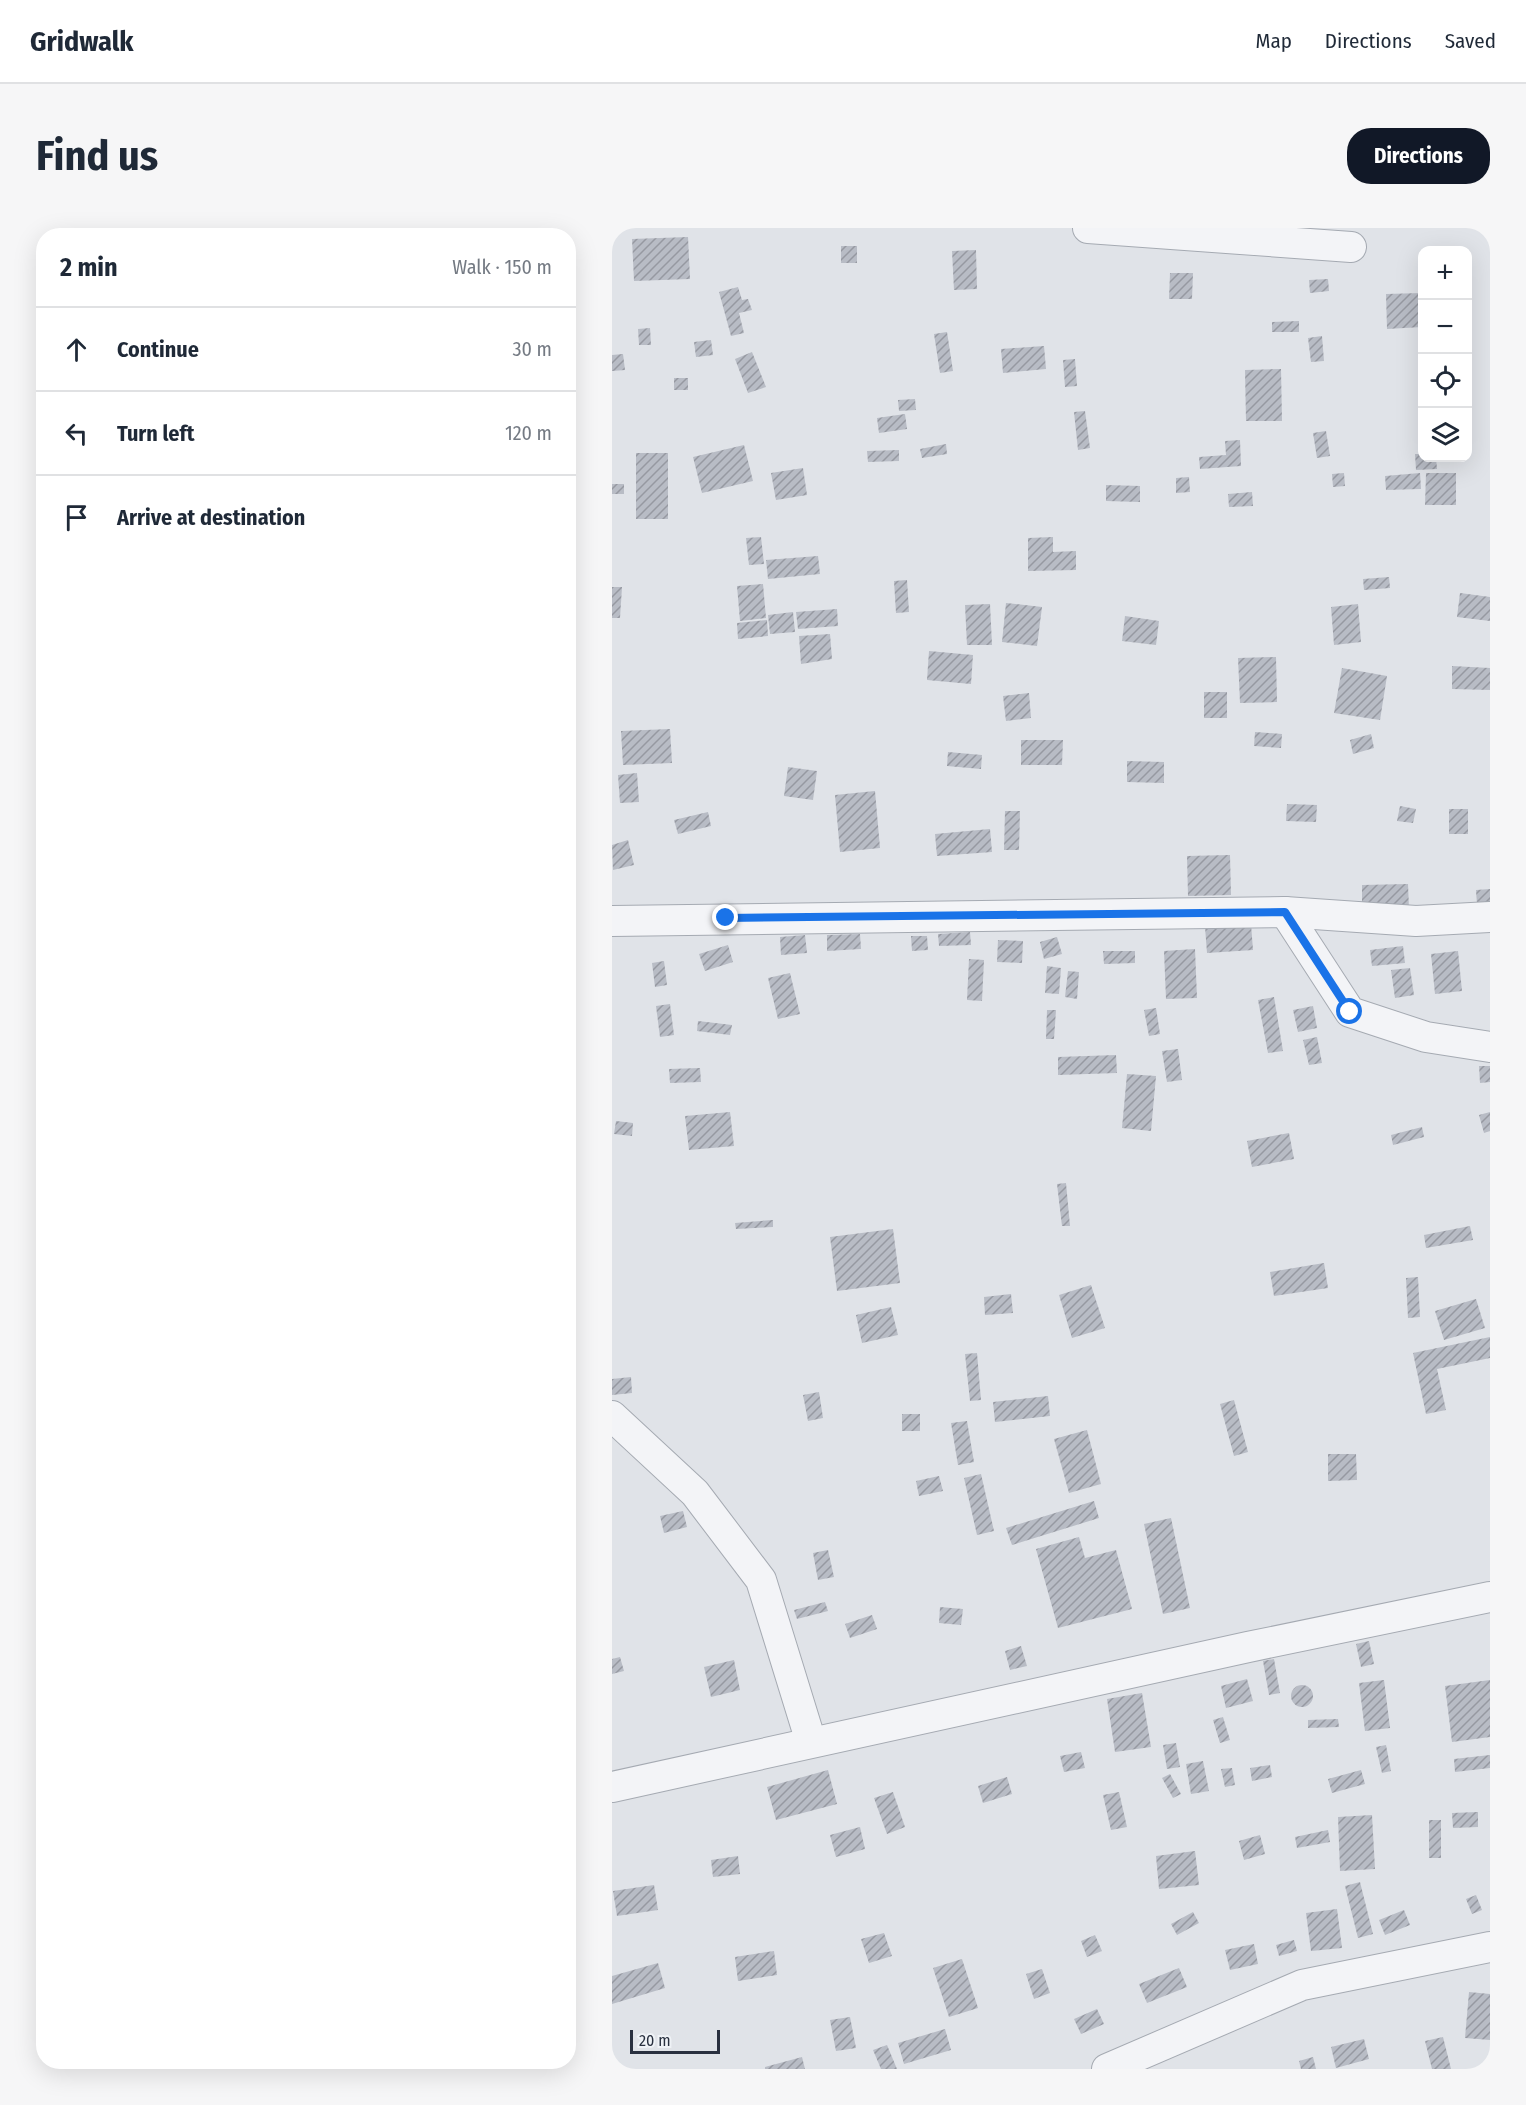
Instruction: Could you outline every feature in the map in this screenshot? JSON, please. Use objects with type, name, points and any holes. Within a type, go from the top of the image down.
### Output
[{"type":"street","points":[[1088,228],[1351,247]]},
{"type":"street","points":[[612,921],[1285,912],[1416,921],[1490,918]]},
{"type":"street","points":[[1285,912],[1350,1012],[1426,1037],[1490,1047]]},
{"type":"street","points":[[612,1416],[695,1493],[761,1580],[811,1742]]},
{"type":"street","points":[[612,1787],[811,1742],[1490,1597]]},
{"type":"street","points":[[1107,2069],[1302,1985],[1490,1947]]},
{"type":"building","points":[[688,237],[690,279],[634,281],[632,239]]},
{"type":"building","points":[[841,246],[857,246],[857,263],[841,263]]},
{"type":"building","points":[[976,250],[977,289],[954,290],[952,251]]},
{"type":"building","points":[[1170,273],[1193,273],[1192,299],[1169,299]]},
{"type":"building","points":[[1328,279],[1329,291],[1310,293],[1309,280]]},
{"type":"building","points":[[738,287],[742,300],[748,299],[752,310],[739,313],[744,333],[731,336],[719,292]]},
{"type":"building","points":[[1418,293],[1418,327],[1387,329],[1386,294]]},
{"type":"building","points":[[1299,321],[1299,332],[1272,332],[1272,322]]},
{"type":"building","points":[[650,328],[651,345],[639,345],[638,329]]},
{"type":"building","points":[[947,332],[953,371],[940,373],[934,334]]},
{"type":"building","points":[[1322,336],[1324,361],[1311,362],[1308,338]]},
{"type":"building","points":[[711,340],[713,355],[696,357],[694,342]]},
{"type":"building","points":[[1044,346],[1046,369],[1003,373],[1001,349]]},
{"type":"building","points":[[752,352],[766,387],[748,393],[735,359]]},
{"type":"building","points":[[623,354],[625,370],[612,371],[612,355]]},
{"type":"building","points":[[1075,359],[1077,386],[1065,387],[1063,360]]},
{"type":"building","points":[[1281,369],[1282,421],[1246,421],[1245,370]]},
{"type":"building","points":[[674,378],[688,378],[688,390],[674,390]]},
{"type":"building","points":[[915,399],[916,410],[899,411],[898,400]]},
{"type":"building","points":[[1085,411],[1090,448],[1078,450],[1074,412]]},
{"type":"building","points":[[905,414],[907,429],[879,433],[877,418]]},
{"type":"building","points":[[1326,431],[1330,456],[1317,458],[1313,433]]},
{"type":"building","points":[[1240,440],[1241,466],[1200,469],[1199,457],[1226,455],[1225,441]]},
{"type":"building","points":[[946,444],[947,454],[922,458],[920,449]]},
{"type":"building","points":[[744,445],[753,481],[702,493],[693,457]]},
{"type":"building","points":[[899,450],[899,461],[868,462],[867,451]]},
{"type":"building","points":[[636,453],[668,453],[668,519],[636,519]]},
{"type":"building","points":[[1415,454],[1418,454],[1418,462],[1436,462],[1437,469],[1416,470]]},
{"type":"building","points":[[803,468],[807,495],[776,500],[771,473]]},
{"type":"building","points":[[1344,473],[1345,486],[1333,487],[1332,474]]},
{"type":"building","points":[[1420,473],[1421,489],[1386,490],[1385,476]]},
{"type":"building","points":[[1426,473],[1456,473],[1456,505],[1425,505]]},
{"type":"building","points":[[1189,477],[1190,492],[1176,493],[1176,478]]},
{"type":"building","points":[[612,484],[624,484],[624,494],[612,494]]},
{"type":"building","points":[[1106,485],[1140,486],[1140,502],[1106,501]]},
{"type":"building","points":[[1252,492],[1253,506],[1229,507],[1228,494]]},
{"type":"building","points":[[761,537],[764,564],[749,565],[746,538]]},
{"type":"building","points":[[1053,537],[1053,552],[1076,551],[1076,570],[1028,571],[1028,538]]},
{"type":"building","points":[[818,556],[820,574],[768,579],[766,560]]},
{"type":"building","points":[[1389,577],[1390,588],[1364,590],[1363,579]]},
{"type":"building","points":[[907,580],[909,612],[896,613],[894,581]]},
{"type":"building","points":[[763,584],[766,618],[740,621],[737,586]]},
{"type":"building","points":[[612,587],[622,587],[620,618],[612,618]]},
{"type":"building","points":[[1460,593],[1490,597],[1490,621],[1457,617]]},
{"type":"building","points":[[1006,603],[1042,607],[1037,646],[1002,642]]},
{"type":"building","points":[[990,604],[992,645],[967,645],[965,605]]},
{"type":"building","points":[[1358,604],[1361,642],[1334,645],[1331,607]]},
{"type":"building","points":[[837,609],[838,626],[798,629],[796,612]]},
{"type":"building","points":[[793,612],[795,632],[770,634],[768,615]]},
{"type":"building","points":[[1125,616],[1159,621],[1156,645],[1122,641]]},
{"type":"building","points":[[767,620],[768,636],[738,639],[737,623]]},
{"type":"building","points":[[830,634],[832,659],[801,664],[799,636]]},
{"type":"building","points":[[929,651],[973,655],[971,684],[927,680]]},
{"type":"building","points":[[1276,657],[1277,702],[1240,703],[1238,658]]},
{"type":"building","points":[[1452,666],[1490,668],[1490,690],[1452,689]]},
{"type":"building","points":[[1342,668],[1387,676],[1380,720],[1334,713]]},
{"type":"building","points":[[1204,692],[1227,692],[1227,718],[1204,718]]},
{"type":"building","points":[[1029,693],[1031,718],[1006,721],[1003,696]]},
{"type":"building","points":[[670,729],[672,763],[623,765],[621,731]]},
{"type":"building","points":[[1255,732],[1282,734],[1281,748],[1254,746]]},
{"type":"building","points":[[1371,734],[1374,748],[1353,754],[1350,740]]},
{"type":"building","points":[[1021,740],[1063,740],[1062,765],[1021,765]]},
{"type":"building","points":[[948,752],[982,755],[981,769],[947,766]]},
{"type":"building","points":[[1127,761],[1164,762],[1164,783],[1127,782]]},
{"type":"building","points":[[788,767],[817,771],[813,800],[784,796]]},
{"type":"building","points":[[637,773],[639,802],[620,803],[618,775]]},
{"type":"building","points":[[875,791],[880,848],[840,852],[835,795]]},
{"type":"building","points":[[1287,804],[1317,805],[1316,822],[1286,821]]},
{"type":"building","points":[[1400,806],[1416,809],[1413,823],[1397,821]]},
{"type":"building","points":[[1449,809],[1468,809],[1468,834],[1449,834]]},
{"type":"building","points":[[1005,811],[1020,811],[1019,850],[1004,850]]},
{"type":"building","points":[[708,812],[711,826],[678,834],[674,820]]},
{"type":"building","points":[[990,829],[992,852],[937,856],[935,834]]},
{"type":"building","points":[[628,840],[634,865],[613,870],[612,845]]},
{"type":"building","points":[[1230,855],[1231,895],[1188,896],[1187,856]]},
{"type":"building","points":[[1408,884],[1409,909],[1362,909],[1362,885]]},
{"type":"building","points":[[1490,889],[1490,904],[1477,905],[1476,890]]},
{"type":"building","points":[[1251,924],[1253,950],[1207,953],[1205,927]]},
{"type":"building","points":[[970,932],[971,945],[939,946],[938,934]]},
{"type":"building","points":[[860,934],[861,949],[827,951],[827,935]]},
{"type":"building","points":[[805,935],[807,953],[781,955],[780,937]]},
{"type":"building","points":[[911,936],[927,936],[928,950],[912,951]]},
{"type":"building","points":[[1057,937],[1062,954],[1044,959],[1040,942]]},
{"type":"building","points":[[998,940],[1023,941],[1022,963],[997,962]]},
{"type":"building","points":[[728,945],[733,962],[705,971],[699,954]]},
{"type":"building","points":[[1403,946],[1405,963],[1372,966],[1370,950]]},
{"type":"building","points":[[1195,949],[1197,998],[1166,999],[1164,951]]},
{"type":"building","points":[[1103,951],[1135,951],[1135,963],[1104,964]]},
{"type":"building","points":[[1458,951],[1462,991],[1435,994],[1431,954]]},
{"type":"building","points":[[969,959],[984,960],[982,1001],[967,1000]]},
{"type":"building","points":[[664,961],[667,985],[655,987],[652,963]]},
{"type":"building","points":[[1047,966],[1061,968],[1059,994],[1045,993]]},
{"type":"building","points":[[1410,968],[1414,995],[1395,998],[1391,970]]},
{"type":"building","points":[[1068,971],[1079,972],[1077,999],[1065,997]]},
{"type":"building","points":[[790,973],[800,1014],[778,1019],[768,978]]},
{"type":"building","points":[[1274,997],[1283,1051],[1268,1053],[1258,1000]]},
{"type":"building","points":[[670,1004],[674,1035],[660,1037],[656,1006]]},
{"type":"building","points":[[1313,1006],[1317,1028],[1298,1032],[1293,1010]]},
{"type":"building","points":[[1156,1008],[1160,1034],[1149,1036],[1144,1010]]},
{"type":"building","points":[[1047,1010],[1056,1010],[1054,1039],[1046,1039]]},
{"type":"building","points":[[698,1021],[732,1025],[730,1035],[697,1031]]},
{"type":"building","points":[[1317,1037],[1322,1063],[1309,1065],[1303,1040]]},
{"type":"building","points":[[1178,1049],[1182,1080],[1167,1082],[1162,1051]]},
{"type":"building","points":[[1116,1055],[1117,1073],[1058,1075],[1058,1057]]},
{"type":"building","points":[[1479,1066],[1490,1066],[1490,1082],[1480,1083]]},
{"type":"building","points":[[700,1068],[701,1082],[670,1083],[669,1069]]},
{"type":"building","points":[[1127,1074],[1156,1076],[1151,1131],[1122,1128]]},
{"type":"building","points":[[730,1112],[734,1146],[689,1150],[685,1116]]},
{"type":"building","points":[[1490,1112],[1490,1131],[1484,1133],[1479,1115]]},
{"type":"building","points":[[616,1121],[633,1123],[632,1136],[614,1134]]},
{"type":"building","points":[[1422,1127],[1424,1137],[1393,1145],[1391,1135]]},
{"type":"building","points":[[1289,1133],[1294,1159],[1252,1167],[1247,1141]]},
{"type":"building","points":[[1066,1183],[1070,1226],[1062,1226],[1057,1184]]},
{"type":"building","points":[[773,1220],[773,1227],[736,1229],[735,1223]]},
{"type":"building","points":[[1470,1226],[1473,1240],[1426,1248],[1424,1235]]},
{"type":"building","points":[[893,1229],[900,1283],[837,1291],[830,1237]]},
{"type":"building","points":[[1324,1263],[1328,1288],[1274,1296],[1270,1272]]},
{"type":"building","points":[[1418,1277],[1420,1317],[1408,1318],[1406,1278]]},
{"type":"building","points":[[1091,1285],[1105,1328],[1072,1338],[1059,1295]]},
{"type":"building","points":[[1011,1294],[1013,1313],[985,1315],[984,1297]]},
{"type":"building","points":[[1476,1299],[1485,1328],[1444,1340],[1435,1311]]},
{"type":"building","points":[[891,1307],[898,1335],[862,1343],[856,1315]]},
{"type":"building","points":[[1490,1337],[1490,1358],[1437,1369],[1446,1410],[1426,1414],[1413,1353]]},
{"type":"building","points":[[977,1353],[981,1400],[970,1401],[965,1354]]},
{"type":"building","points":[[631,1377],[632,1393],[612,1395],[612,1379]]},
{"type":"building","points":[[819,1392],[823,1418],[808,1421],[803,1395]]},
{"type":"building","points":[[1048,1396],[1050,1416],[995,1422],[993,1402]]},
{"type":"building","points":[[1234,1400],[1248,1452],[1234,1456],[1220,1404]]},
{"type":"building","points":[[902,1414],[920,1414],[920,1431],[902,1431]]},
{"type":"building","points":[[967,1421],[974,1462],[958,1465],[951,1423]]},
{"type":"building","points":[[1087,1430],[1101,1484],[1069,1493],[1054,1439]]},
{"type":"building","points":[[1328,1454],[1356,1454],[1357,1480],[1328,1481]]},
{"type":"building","points":[[981,1474],[994,1531],[977,1535],[964,1478]]},
{"type":"building","points":[[939,1476],[943,1491],[919,1496],[916,1481]]},
{"type":"building","points":[[1094,1501],[1099,1518],[1012,1545],[1006,1528]]},
{"type":"building","points":[[683,1511],[687,1527],[664,1533],[660,1516]]},
{"type":"building","points":[[1171,1518],[1190,1608],[1163,1614],[1144,1524]]},
{"type":"building","points":[[1079,1537],[1085,1558],[1116,1550],[1132,1609],[1058,1628],[1036,1549]]},
{"type":"building","points":[[828,1550],[834,1577],[818,1580],[813,1553]]},
{"type":"building","points":[[825,1602],[828,1611],[797,1619],[794,1610]]},
{"type":"building","points":[[940,1607],[963,1609],[961,1625],[939,1623]]},
{"type":"building","points":[[872,1615],[877,1629],[850,1638],[845,1624]]},
{"type":"building","points":[[1369,1641],[1374,1664],[1361,1667],[1356,1644]]},
{"type":"building","points":[[1021,1646],[1027,1666],[1010,1670],[1005,1651]]},
{"type":"building","points":[[620,1657],[624,1671],[612,1674],[612,1659]]},
{"type":"building","points":[[1274,1659],[1280,1693],[1269,1695],[1263,1661]]},
{"type":"building","points":[[734,1660],[740,1690],[711,1697],[704,1667]]},
{"type":"building","points":[[1247,1679],[1253,1701],[1226,1708],[1221,1686]]},
{"type":"building","points":[[1384,1680],[1390,1728],[1365,1731],[1359,1683]]},
{"type":"building","points":[[1490,1680],[1490,1737],[1452,1742],[1445,1686]]},
{"type":"building","points":[[1302,1685],[1310,1688],[1313,1696],[1310,1704],[1302,1707],[1294,1704],[1291,1696],[1294,1688]]},
{"type":"building","points":[[1142,1693],[1151,1747],[1115,1752],[1107,1699]]},
{"type":"building","points":[[1223,1717],[1230,1740],[1220,1743],[1213,1720]]},
{"type":"building","points":[[1338,1719],[1339,1727],[1308,1728],[1308,1720]]},
{"type":"building","points":[[1176,1743],[1180,1767],[1167,1769],[1163,1745]]},
{"type":"building","points":[[1386,1745],[1391,1771],[1382,1773],[1376,1747]]},
{"type":"building","points":[[1081,1752],[1085,1768],[1064,1772],[1060,1756]]},
{"type":"building","points":[[1490,1755],[1490,1768],[1455,1772],[1454,1759]]},
{"type":"building","points":[[1203,1761],[1209,1791],[1191,1794],[1186,1764]]},
{"type":"building","points":[[1270,1765],[1272,1777],[1252,1781],[1250,1768]]},
{"type":"building","points":[[1232,1768],[1235,1785],[1225,1787],[1221,1769]]},
{"type":"building","points":[[828,1770],[837,1804],[776,1820],[767,1787]]},
{"type":"building","points":[[1361,1770],[1365,1784],[1332,1793],[1328,1779]]},
{"type":"building","points":[[1170,1774],[1181,1794],[1173,1798],[1162,1778]]},
{"type":"building","points":[[1007,1777],[1012,1794],[983,1803],[978,1786]]},
{"type":"building","points":[[893,1792],[905,1827],[887,1834],[874,1798]]},
{"type":"building","points":[[1119,1792],[1127,1827],[1111,1830],[1103,1795]]},
{"type":"building","points":[[1478,1812],[1478,1827],[1453,1828],[1452,1813]]},
{"type":"building","points":[[1372,1815],[1375,1869],[1340,1871],[1338,1817]]},
{"type":"building","points":[[1429,1820],[1441,1820],[1441,1858],[1429,1858]]},
{"type":"building","points":[[860,1827],[865,1849],[836,1857],[830,1835]]},
{"type":"building","points":[[1328,1830],[1330,1842],[1297,1848],[1295,1837]]},
{"type":"building","points":[[1260,1835],[1265,1854],[1244,1860],[1239,1841]]},
{"type":"building","points":[[1195,1851],[1199,1885],[1159,1889],[1156,1856]]},
{"type":"building","points":[[738,1856],[740,1874],[713,1877],[711,1860]]},
{"type":"building","points":[[1360,1882],[1373,1934],[1358,1938],[1345,1886]]},
{"type":"building","points":[[654,1885],[658,1910],[617,1916],[613,1891]]},
{"type":"building","points":[[1476,1895],[1482,1910],[1472,1914],[1466,1899]]},
{"type":"building","points":[[1337,1909],[1342,1948],[1311,1951],[1306,1913]]},
{"type":"building","points":[[1404,1910],[1410,1925],[1385,1935],[1379,1920]]},
{"type":"building","points":[[1193,1912],[1199,1923],[1177,1935],[1171,1924]]},
{"type":"building","points":[[884,1933],[892,1956],[869,1963],[861,1939]]},
{"type":"building","points":[[1095,1935],[1102,1951],[1087,1957],[1081,1941]]},
{"type":"building","points":[[1294,1940],[1297,1951],[1279,1956],[1276,1945]]},
{"type":"building","points":[[1254,1944],[1258,1964],[1230,1970],[1225,1950]]},
{"type":"building","points":[[774,1951],[777,1975],[738,1981],[735,1957]]},
{"type":"building","points":[[962,1959],[978,2008],[949,2017],[933,1968]]},
{"type":"building","points":[[658,1963],[665,1988],[612,2004],[612,1976]]},
{"type":"building","points":[[1179,1968],[1187,1987],[1147,2003],[1139,1984]]},
{"type":"building","points":[[1042,1969],[1050,1993],[1034,1999],[1026,1974]]},
{"type":"building","points":[[1469,1992],[1490,1994],[1490,2040],[1465,2038]]},
{"type":"building","points":[[1097,2009],[1104,2024],[1081,2034],[1074,2019]]},
{"type":"building","points":[[850,2017],[856,2048],[836,2051],[830,2020]]},
{"type":"building","points":[[945,2029],[951,2050],[904,2064],[898,2043]]},
{"type":"building","points":[[1443,2037],[1451,2069],[1432,2069],[1425,2041]]},
{"type":"building","points":[[1364,2039],[1369,2059],[1336,2068],[1331,2047]]},
{"type":"building","points":[[887,2045],[897,2069],[881,2069],[873,2050]]},
{"type":"building","points":[[802,2057],[805,2069],[765,2069],[765,2067]]},
{"type":"building","points":[[1313,2057],[1316,2069],[1301,2069],[1299,2061]]},
{"type":"route","points":[[726,918],[1285,912],[1350,1012]]}]
